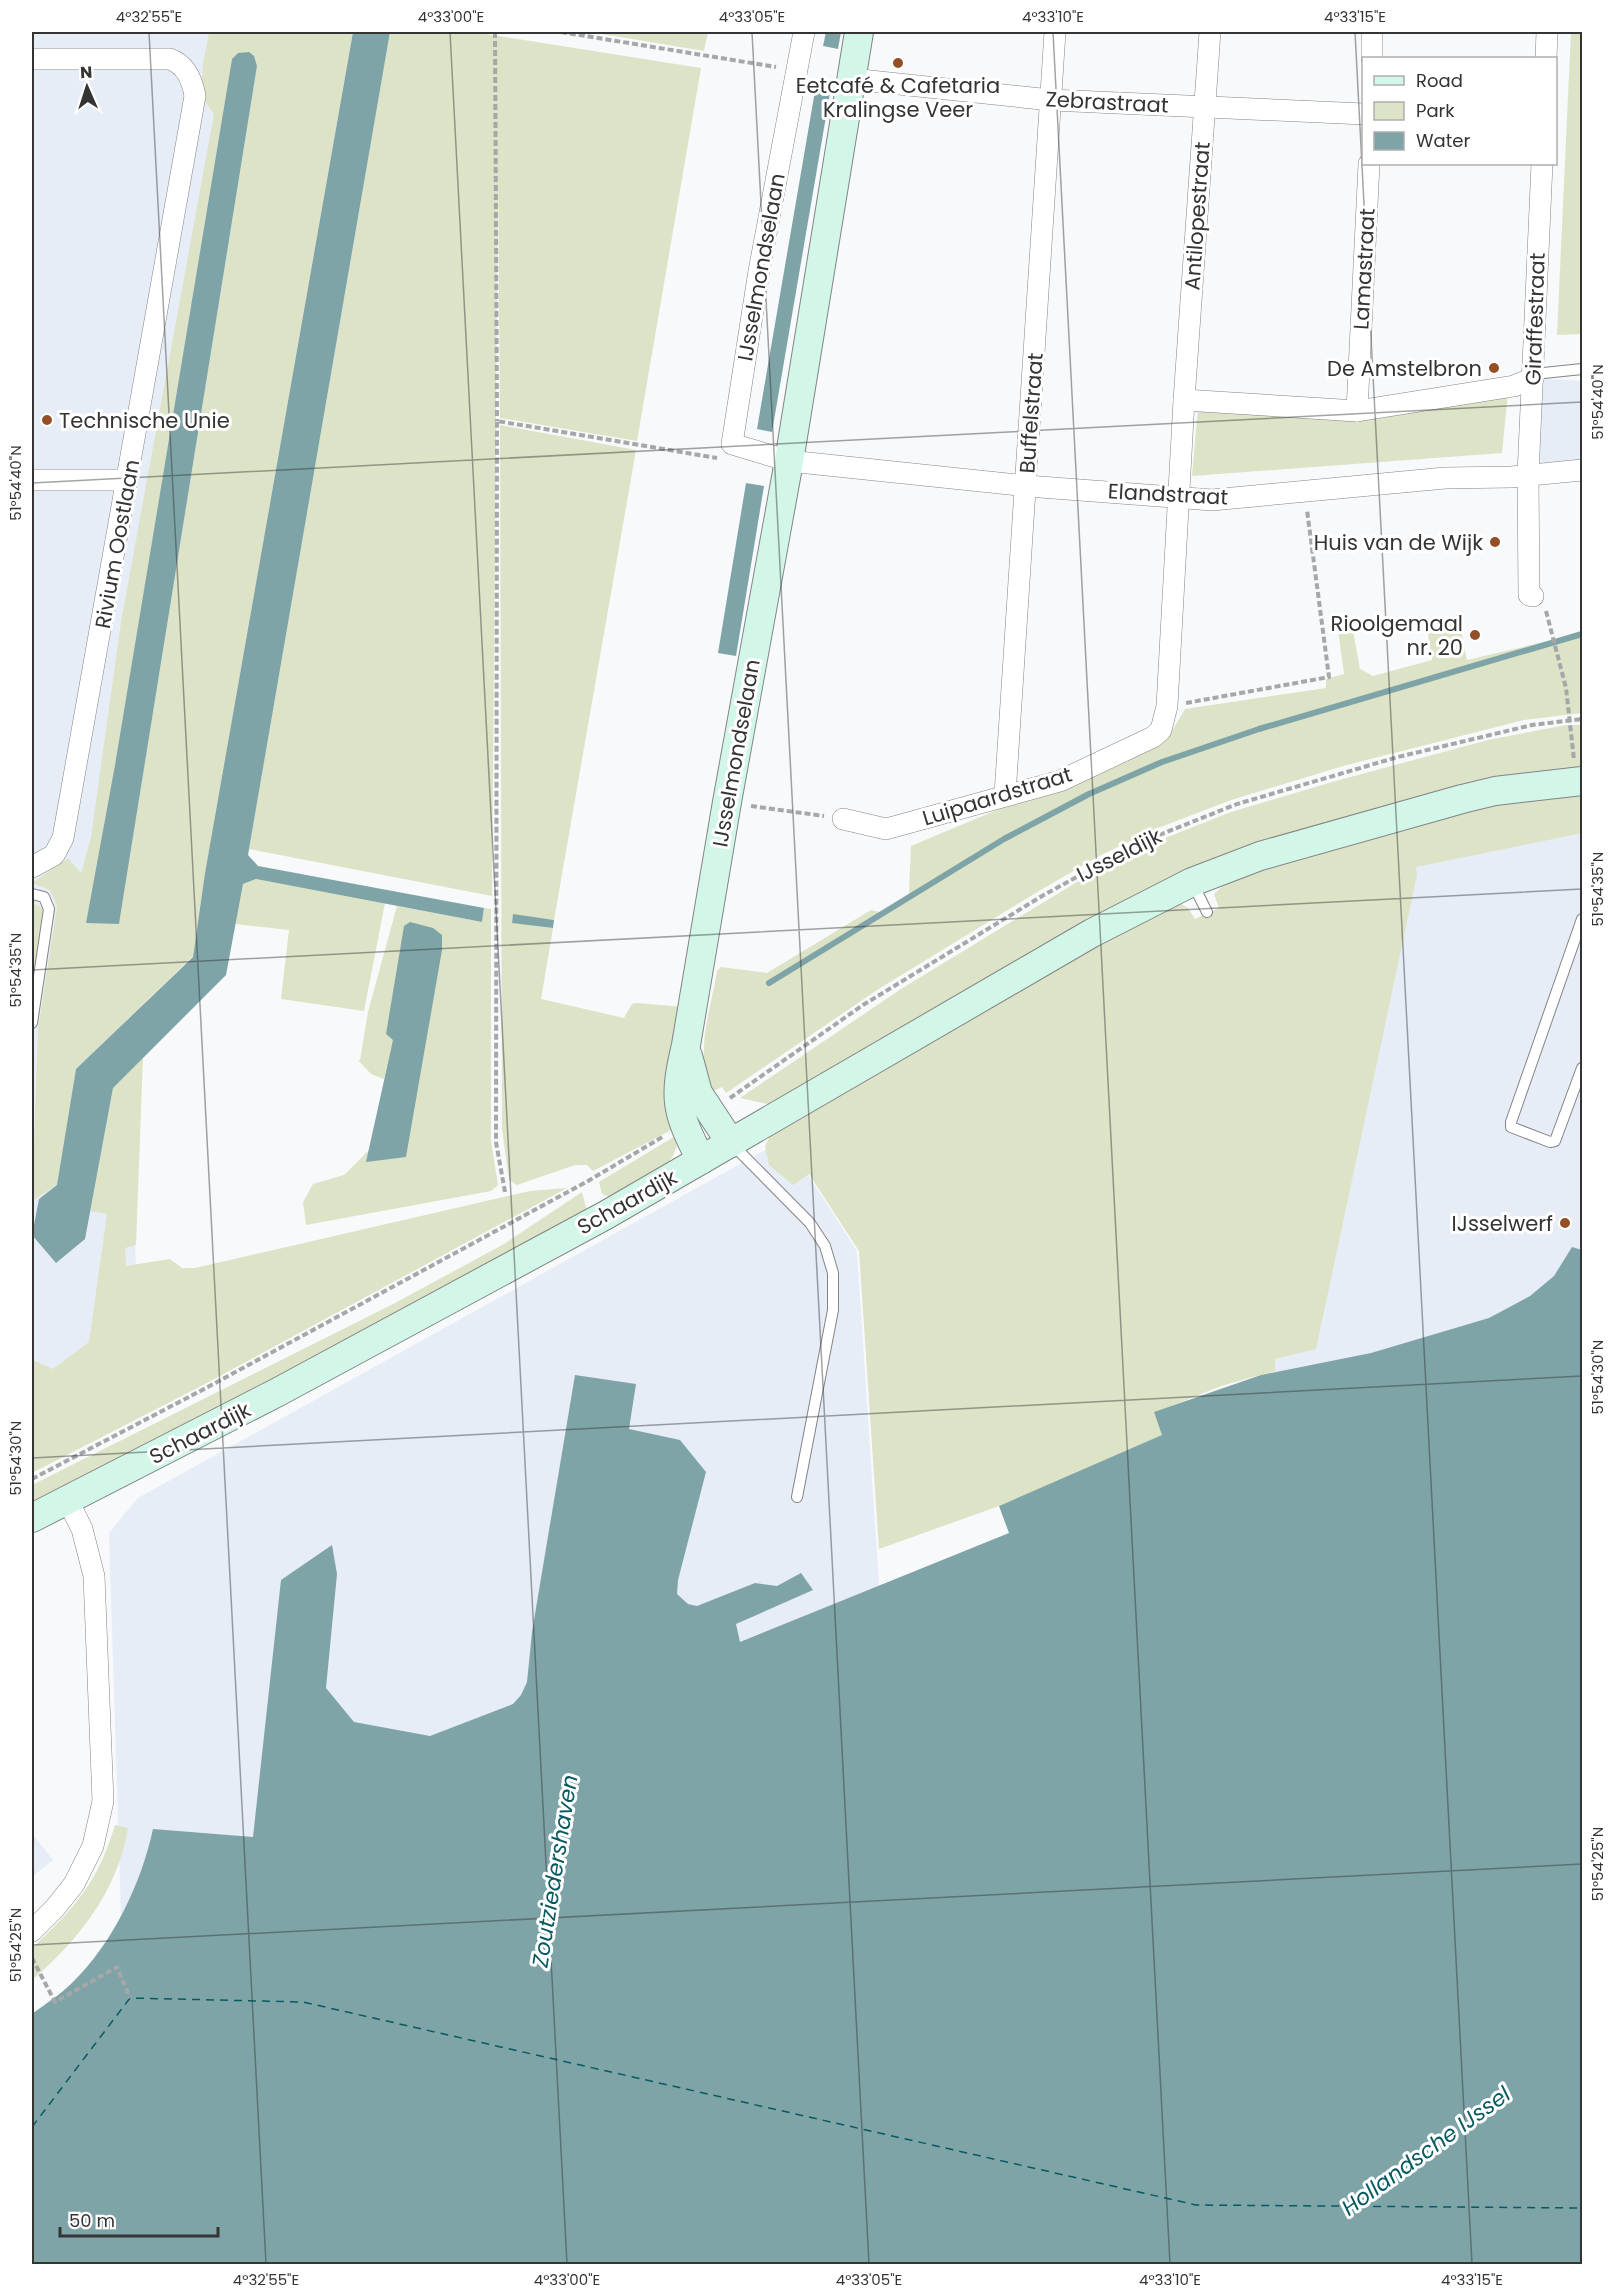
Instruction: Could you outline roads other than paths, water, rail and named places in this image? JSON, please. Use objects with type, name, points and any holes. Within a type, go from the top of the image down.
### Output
[{"type":"street","name":"IJsselmondselaan","points":[[789,461],[732,444],[759,272],[804,32]]},
{"type":"street","name":"IJsselmondselaan","points":[[701,1160],[683,1125],[678,1106],[677,1088],[789,461],[859,32]]},
{"type":"street","name":"Buffelstraat","points":[[1005,795],[1055,32]]},
{"type":"street","name":"Antilopestraat","points":[[1180,497],[1184,400],[1210,32]]},
{"type":"street","points":[[1372,32],[1372,57]]},
{"type":"street","points":[[1545,57],[1546,32]]},
{"type":"street","name":"Rivium Oostlaan","points":[[32,59],[170,59],[182,66],[191,79],[195,96],[129,480],[63,838],[54,855],[32,867]]},
{"type":"street","name":"Zebrastraat","points":[[851,79],[1051,100],[1362,114]]},
{"type":"street","name":"Lamastraat","points":[[1357,411],[1369,165]]},
{"type":"street","name":"Giraffestraat","points":[[1533,596],[1529,595],[1528,475],[1542,165]]},
{"type":"street","points":[[1184,400],[1357,411],[1514,386],[1533,376]]},
{"type":"street","name":"Elandstraat","points":[[789,461],[1027,486],[1212,500],[1445,478],[1528,475],[1582,470]]},
{"type":"street","points":[[32,480],[129,480]]},
{"type":"street","name":"Luipaardstraat","points":[[843,819],[886,829],[1060,781],[1153,737],[1161,730],[1167,706],[1180,497]]},
{"type":"street","points":[[731,1143],[1092,933],[1192,882],[1260,856],[1431,806],[1495,791],[1579,776]]},
{"type":"street","name":"IJsselmondselaan","points":[[686,1045],[691,1075],[707,1111],[731,1143]]},
{"type":"street","name":"Schaardijk","points":[[32,1518],[289,1386],[606,1215],[731,1143]]},
{"type":"street","points":[[32,1931],[55,1908],[78,1877],[98,1832],[103,1802],[94,1576],[82,1529],[68,1500]]},
{"type":"lane","points":[[1533,376],[1582,369]]},
{"type":"lane","points":[[1192,882],[1207,912]]},
{"type":"lane","points":[[32,894],[44,897],[49,909],[32,1023]]},
{"type":"lane","points":[[1582,919],[1510,1122],[1511,1127],[1550,1142],[1554,1141],[1582,1068]]},
{"type":"lane","points":[[731,1143],[810,1223],[825,1246],[833,1273],[833,1310],[797,1497]]},
{"type":"water","points":[[353,32],[390,32],[248,855],[258,866],[484,908],[482,922],[256,879],[243,884],[226,975],[113,1088],[85,1239],[56,1263],[32,1235],[39,1199],[57,1185],[76,1069],[193,957],[205,873]]},
{"type":"water","points":[[826,32],[841,32],[838,49],[823,46]]},
{"type":"water","points":[[249,52],[254,56],[257,66],[119,924],[86,923],[115,765],[232,59],[238,53]]},
{"type":"water","points":[[815,91],[830,93],[772,432],[757,429]]},
{"type":"water","points":[[746,483],[764,486],[736,656],[718,653]]},
{"type":"water","points":[[513,914],[554,920],[553,928],[512,923]]},
{"type":"water","points":[[410,922],[433,928],[442,935],[442,950],[406,1157],[366,1162],[393,1040],[386,1034],[404,926]]},
{"type":"water","points":[[1572,1247],[1582,1250],[1582,2264],[32,2264],[32,2014],[72,1983],[100,1950],[133,1891],[153,1829],[253,1837],[281,1580],[332,1545],[337,1574],[326,1688],[354,1722],[430,1736],[513,1704],[521,1695],[527,1682],[532,1632],[575,1375],[636,1384],[629,1429],[680,1440],[706,1472],[678,1580],[677,1594],[688,1604],[697,1606],[755,1583],[777,1586],[801,1573],[813,1590],[736,1624],[740,1642],[1009,1533],[999,1506],[1162,1435],[1154,1412],[1261,1375],[1371,1353],[1489,1318],[1530,1296],[1554,1276]]},
{"type":"waterway","points":[[769,983],[1004,839],[1089,794],[1162,762],[1259,729],[1582,634]]},
{"type":"place","name":"Eetcafé & Cafetaria Kralingse Veer","points":[[898,63]]},
{"type":"place","name":"De Amstelbron","points":[[1494,368]]},
{"type":"place","name":"Technische Unie","points":[[47,420]]},
{"type":"place","name":"Huis van de Wijk","points":[[1495,542]]},
{"type":"place","name":"Rioolgemaal nr. 20","points":[[1475,635]]},
{"type":"place","name":"IJsselwerf","points":[[1565,1223]]},
{"type":"water label","name":"Zoutziedershaven","points":[[555,1871]]},
{"type":"water label","name":"Hollandsche IJssel","points":[[1426,2151]]}]
